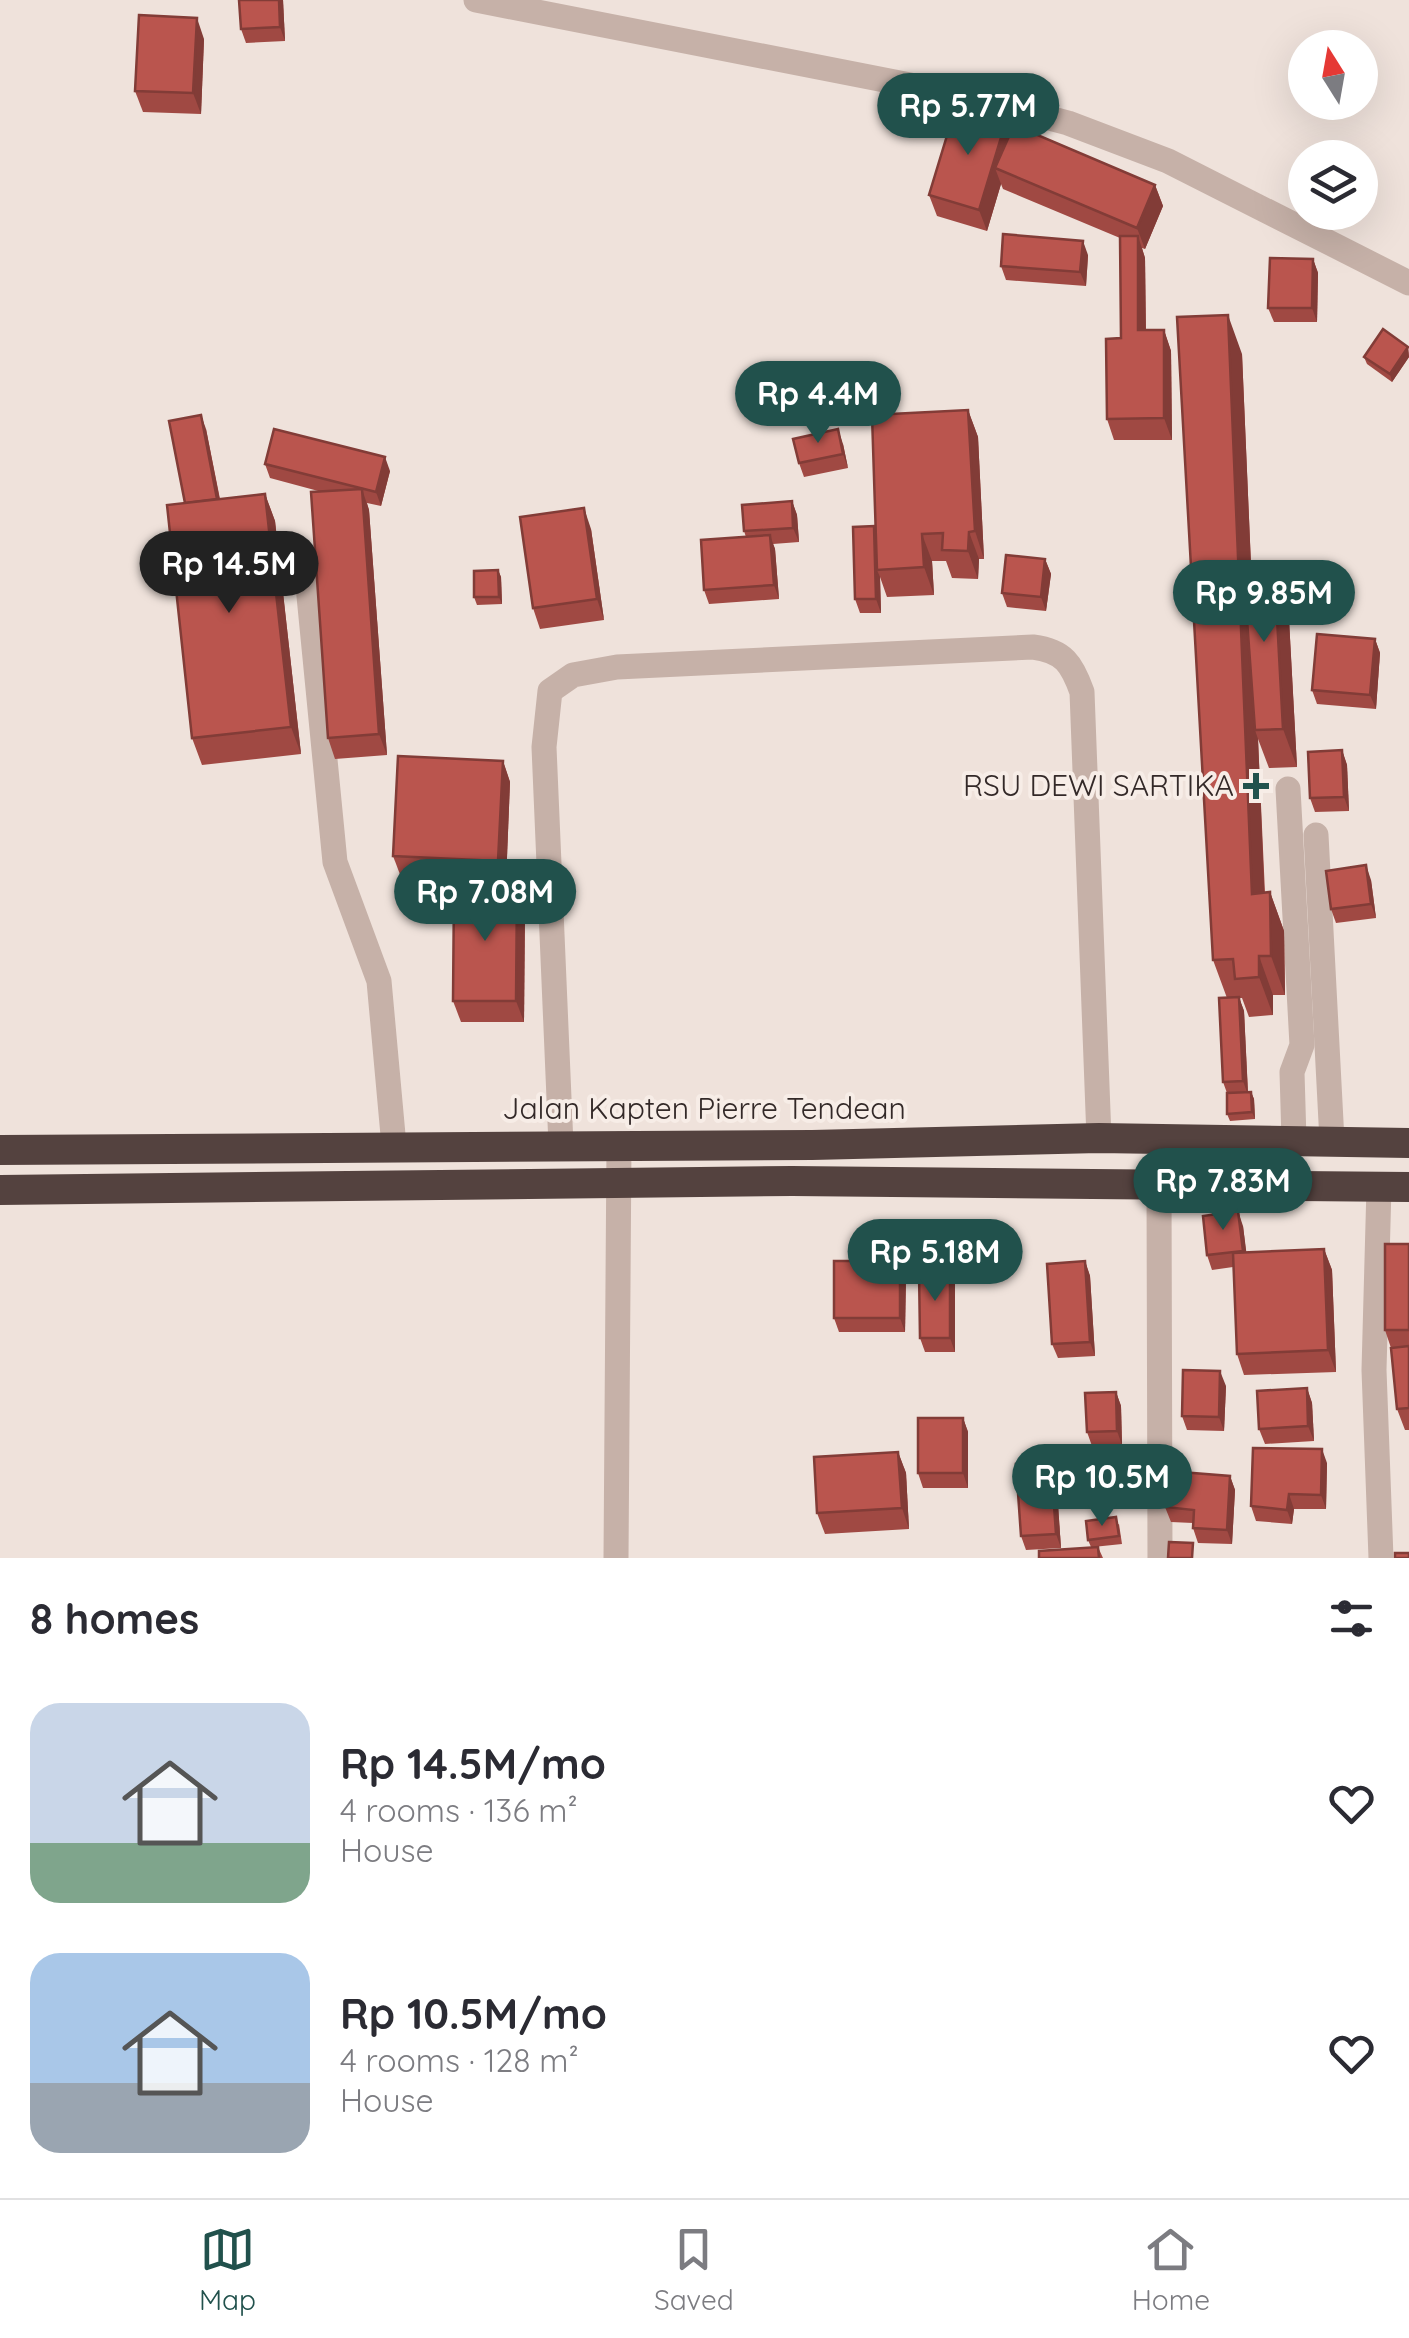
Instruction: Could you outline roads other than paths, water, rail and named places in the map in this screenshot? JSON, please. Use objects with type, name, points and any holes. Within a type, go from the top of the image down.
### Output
[{"type":"highway","name":"Jalan Kapten Pierre Tendean","points":[[0,1150],[1099,1138],[1409,1142]]},
{"type":"highway","points":[[0,1190],[619,1182],[1394,1187]]},
{"type":"street","points":[[476,0],[966,96],[1068,123],[1168,161],[1409,283]]},
{"type":"street","points":[[308,586],[335,862],[379,982],[394,1146]]},
{"type":"street","points":[[561,1144],[544,746],[550,691],[573,675],[617,667],[1032,648],[1062,654],[1072,665],[1082,692],[1099,1138]]},
{"type":"street","points":[[1288,789],[1302,1045],[1292,1072],[1294,1140]]},
{"type":"street","points":[[1316,835],[1332,1141]]},
{"type":"street","points":[[616,1558],[618,1144]]},
{"type":"street","points":[[1159,1184],[1160,1558]]},
{"type":"street","points":[[1382,1558],[1374,1370],[1394,1187]]},
{"type":"place","name":"RSU DEWI SARTIKA","points":[[1256,786]]}]
